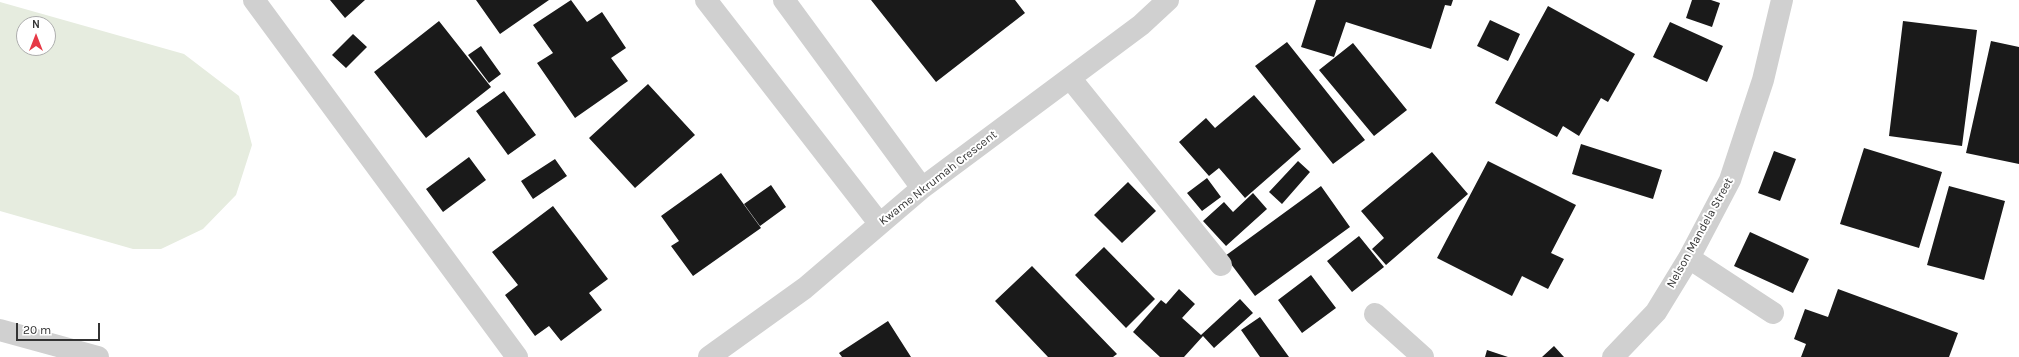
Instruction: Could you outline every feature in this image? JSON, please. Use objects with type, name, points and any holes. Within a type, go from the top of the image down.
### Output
[{"type":"street","points":[[254,0],[516,357]]},
{"type":"street","points":[[706,0],[879,224]]},
{"type":"street","points":[[784,0],[922,188]]},
{"type":"street","name":"Kwame Nkrumah Crescent","points":[[709,357],[805,288],[922,188],[1141,25],[1168,0]]},
{"type":"street","name":"Nelson Mandela Street","points":[[1613,357],[1656,312],[1689,258],[1730,180],[1763,80],[1782,0]]},
{"type":"street","points":[[1070,78],[1221,265]]},
{"type":"street","points":[[1689,258],[1773,313]]},
{"type":"street","points":[[1375,314],[1423,357]]},
{"type":"street","points":[[0,330],[98,357]]},
{"type":"shaded area","points":[[0,2],[50,16],[16,16],[16,56],[56,56],[56,18],[184,54],[239,96],[252,145],[236,195],[203,229],[161,249],[133,249],[0,211]]},
{"type":"building","points":[[330,0],[365,0],[345,18]]},
{"type":"building","points":[[476,0],[549,0],[500,34]]},
{"type":"building","points":[[571,0],[587,22],[602,12],[626,48],[611,58],[628,81],[575,118],[537,63],[553,53],[533,25]]},
{"type":"building","points":[[871,0],[1015,0],[1025,13],[936,82]]},
{"type":"building","points":[[1316,0],[1453,0],[1451,6],[1445,5],[1431,49],[1346,22],[1334,57],[1301,47]]},
{"type":"building","points":[[1692,0],[1711,0],[1720,3],[1712,27],[1686,18]]},
{"type":"building","points":[[1548,6],[1635,54],[1608,102],[1601,98],[1579,136],[1563,126],[1557,137],[1495,103]]},
{"type":"building","points":[[1490,20],[1520,34],[1508,61],[1477,46]]},
{"type":"building","points":[[439,21],[491,87],[426,138],[374,72]]},
{"type":"building","points":[[1903,21],[1977,30],[1962,146],[1889,136]]},
{"type":"building","points":[[1670,22],[1723,46],[1707,82],[1653,57]]},
{"type":"building","points":[[353,34],[367,47],[346,68],[332,55]]},
{"type":"building","points":[[1991,41],[2019,47],[2019,164],[1966,153]]},
{"type":"building","points":[[1287,42],[1365,140],[1333,164],[1255,66]]},
{"type":"building","points":[[1353,43],[1407,110],[1374,136],[1319,70]]},
{"type":"building","points":[[481,46],[501,74],[489,83],[468,55]]},
{"type":"building","points":[[648,84],[695,135],[635,188],[589,138]]},
{"type":"building","points":[[504,91],[536,135],[508,155],[476,111]]},
{"type":"building","points":[[1254,95],[1301,149],[1245,198],[1219,168],[1209,176],[1179,142],[1206,118],[1215,128]]},
{"type":"building","points":[[1581,144],[1662,170],[1653,199],[1572,174]]},
{"type":"building","points":[[1864,148],[1942,172],[1919,248],[1840,224]]},
{"type":"building","points":[[1774,151],[1796,159],[1780,201],[1758,193]]},
{"type":"building","points":[[1432,152],[1468,194],[1386,265],[1372,249],[1384,238],[1361,211]]},
{"type":"building","points":[[469,157],[486,180],[443,212],[426,189]]},
{"type":"building","points":[[555,159],[567,176],[533,199],[521,181]]},
{"type":"building","points":[[1298,161],[1310,172],[1282,204],[1269,192]]},
{"type":"building","points":[[1488,161],[1576,205],[1551,253],[1564,259],[1548,289],[1522,276],[1512,296],[1437,258]]},
{"type":"building","points":[[721,173],[761,228],[693,276],[671,246],[679,241],[661,216]]},
{"type":"building","points":[[1207,178],[1221,197],[1202,211],[1187,193]]},
{"type":"building","points":[[1128,182],[1156,211],[1122,243],[1094,215]]},
{"type":"building","points":[[771,185],[786,207],[760,226],[744,204]]},
{"type":"building","points":[[1321,186],[1350,227],[1255,296],[1225,256]]},
{"type":"building","points":[[1949,186],[2005,201],[1984,280],[1927,265]]},
{"type":"building","points":[[1253,193],[1267,209],[1226,246],[1203,221],[1224,202],[1233,212]]},
{"type":"building","points":[[553,206],[608,279],[589,293],[602,310],[561,341],[549,326],[535,336],[505,295],[518,285],[492,252]]},
{"type":"building","points":[[1750,232],[1809,259],[1793,293],[1734,266]]},
{"type":"building","points":[[1359,236],[1384,267],[1352,292],[1327,261]]},
{"type":"building","points":[[1104,247],[1155,299],[1126,328],[1075,275]]},
{"type":"building","points":[[1032,266],[1117,354],[1113,357],[1048,357],[995,301]]},
{"type":"building","points":[[1311,275],[1336,308],[1302,333],[1278,300]]},
{"type":"building","points":[[1179,289],[1195,304],[1182,318],[1201,335],[1240,299],[1253,313],[1214,348],[1203,336],[1184,357],[1160,357],[1133,332],[1161,300],[1166,304]]},
{"type":"building","points":[[1838,289],[1958,333],[1949,357],[1801,357],[1806,344],[1794,339],[1805,309],[1828,317]]},
{"type":"building","points":[[1260,317],[1289,357],[1260,357],[1241,330]]},
{"type":"building","points":[[888,321],[911,357],[842,357],[839,353]]},
{"type":"building","points":[[1554,346],[1564,357],[1542,357]]},
{"type":"building","points":[[1487,350],[1508,357],[1485,357]]}]
